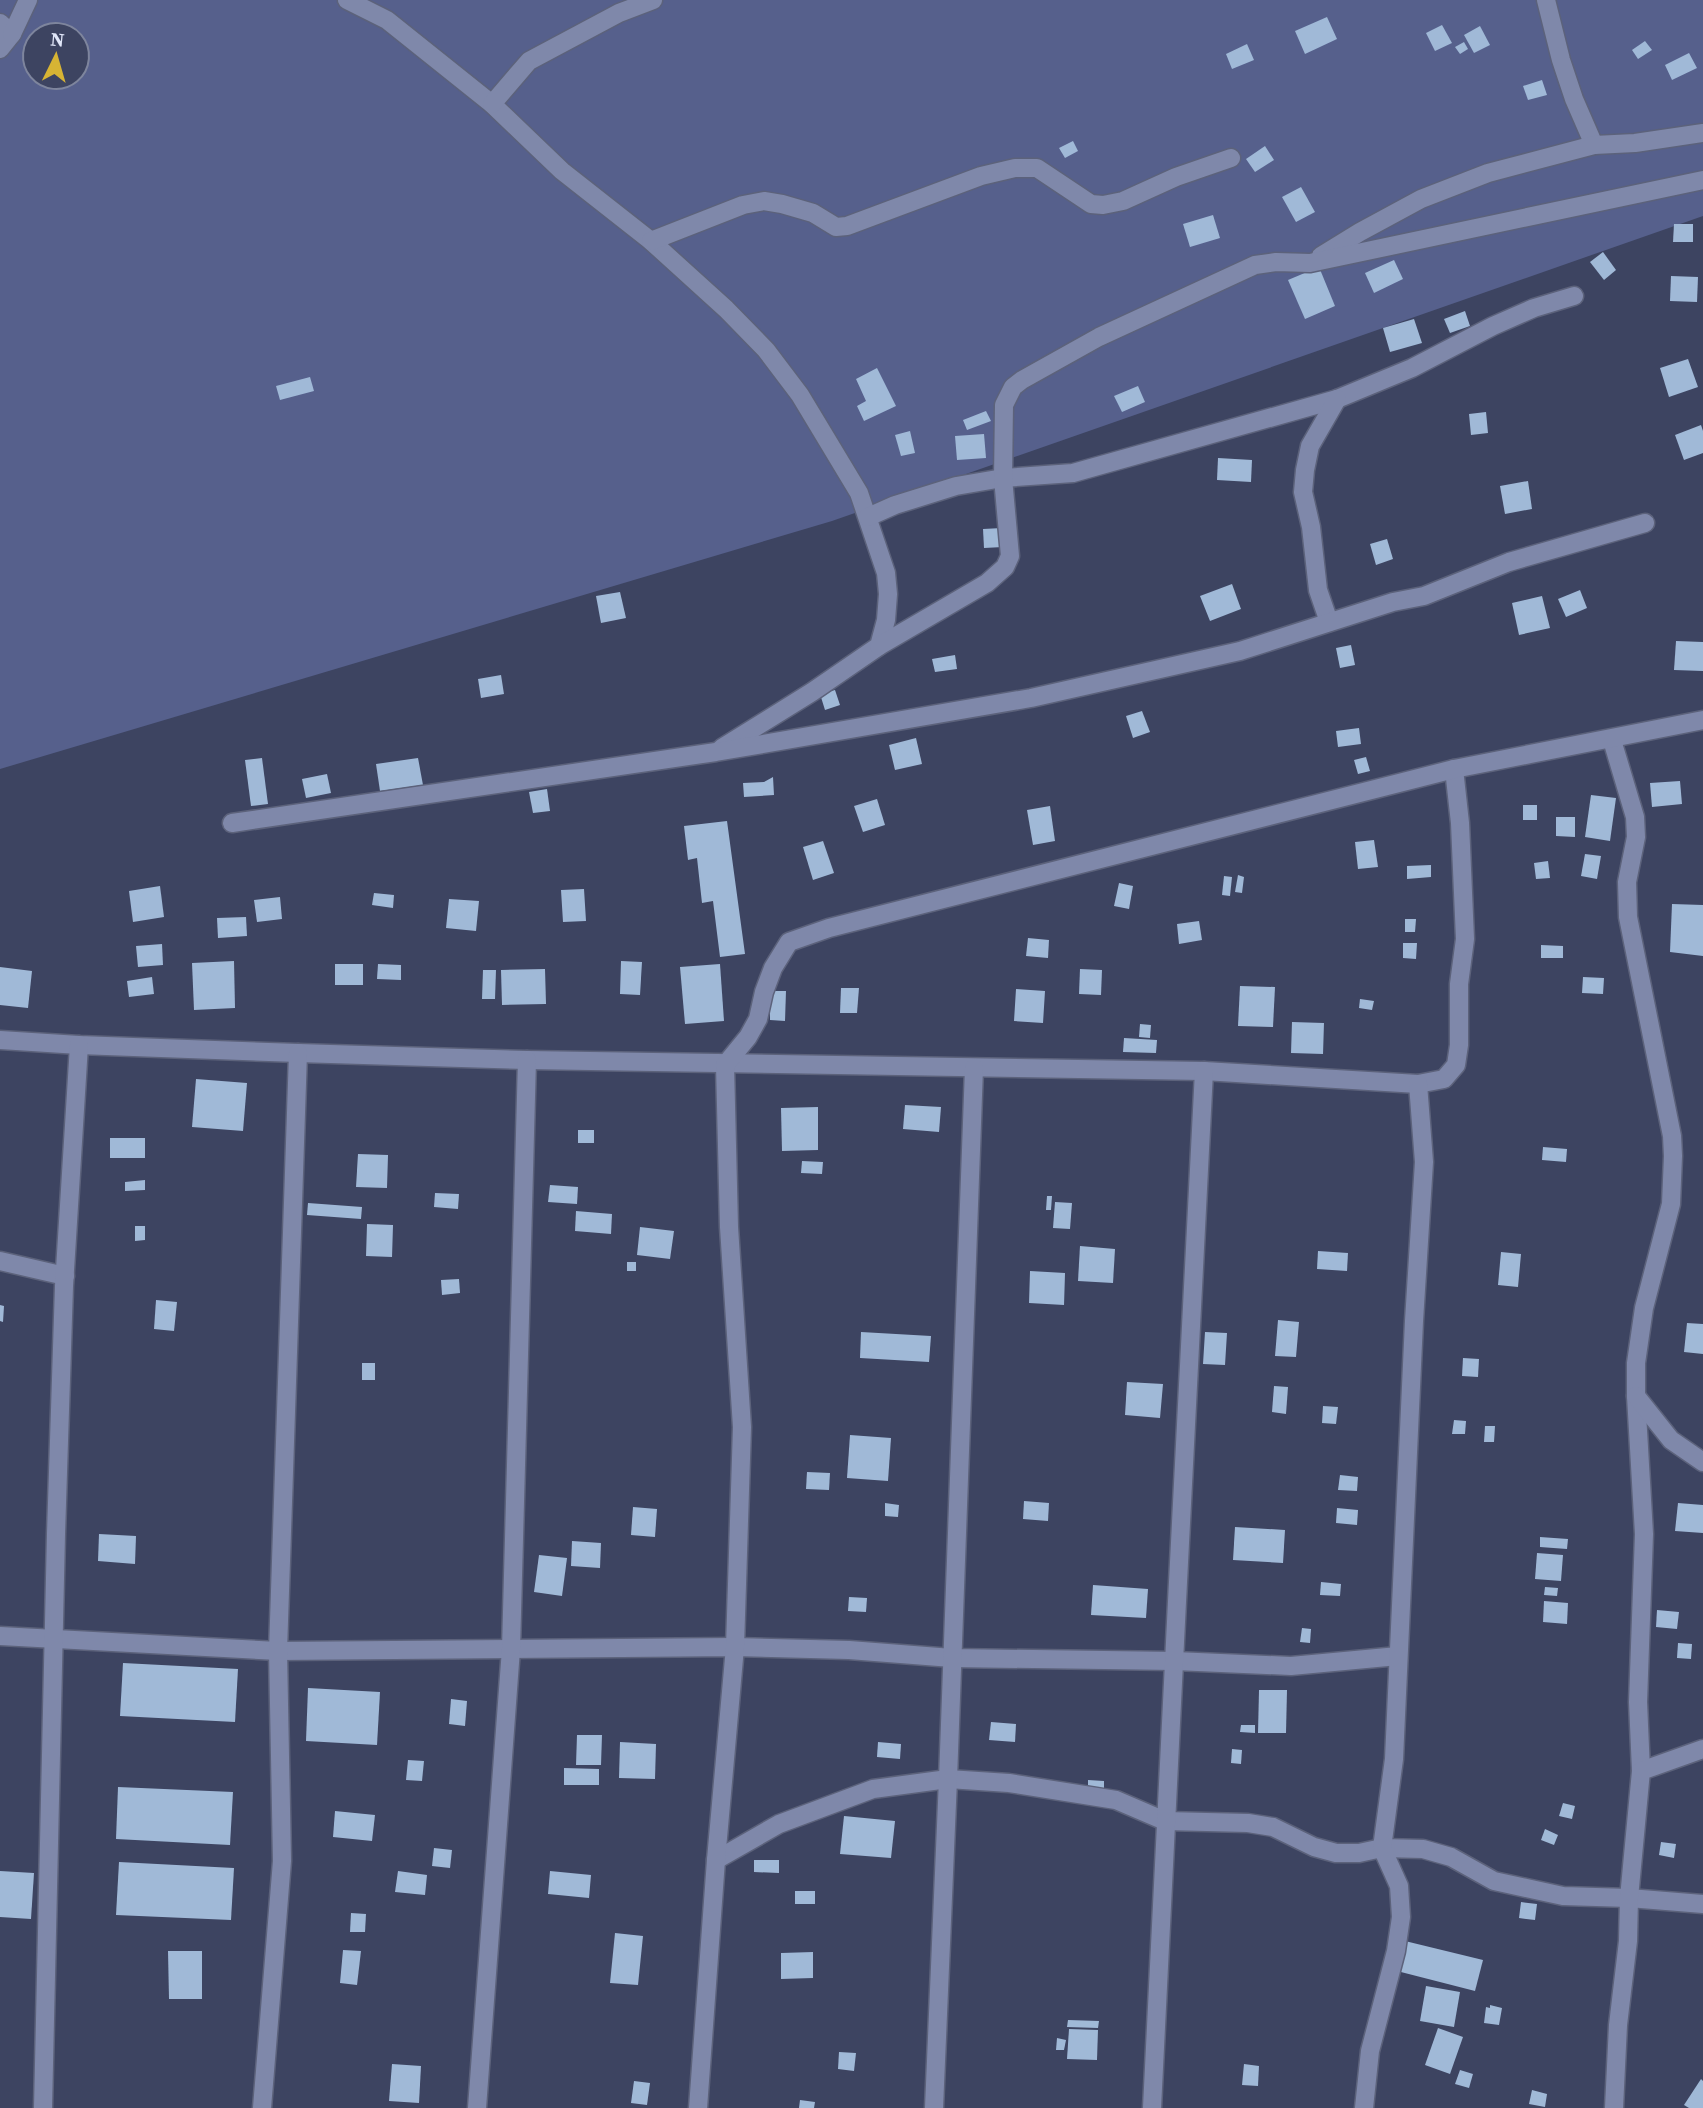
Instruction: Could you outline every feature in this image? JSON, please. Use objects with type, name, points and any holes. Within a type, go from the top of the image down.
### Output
[{"type":"street","points":[[4,35],[27,0]]},
{"type":"street","points":[[347,0],[387,20],[492,104],[562,171],[651,241],[726,309],[766,350],[800,395],[859,493],[886,573],[886,620],[879,646]]},
{"type":"street","points":[[492,104],[529,61],[619,13],[653,0]]},
{"type":"street","points":[[1546,0],[1561,60],[1594,145]]},
{"type":"street","points":[[1310,263],[1421,199],[1488,173],[1594,145],[1634,143],[1703,133]]},
{"type":"street","points":[[651,241],[743,205],[764,201],[813,213],[836,227],[847,226],[981,176],[1015,168],[1037,168],[1091,204],[1103,205],[1123,201],[1176,177],[1231,158]]},
{"type":"street","points":[[716,752],[879,646],[987,583],[1006,567],[1010,556],[1003,478],[1004,405],[1008,395],[1022,380],[1099,337],[1255,265],[1276,262],[1310,263],[1703,180]]},
{"type":"street","points":[[868,517],[895,505],[957,486],[1003,478],[1073,473],[1337,400],[1412,368],[1534,308],[1574,296]]},
{"type":"street","points":[[1329,622],[1318,590],[1311,527],[1303,492],[1310,446],[1337,400]]},
{"type":"street","points":[[232,823],[716,752],[1031,698],[1240,651],[1393,602],[1424,596],[1509,562],[1645,523]]},
{"type":"street","points":[[698,2108],[735,1647],[742,1427],[729,1227],[724,1065],[748,1037],[758,1019],[773,968],[789,942],[805,935],[1454,769],[1703,720]]},
{"type":"street","points":[[1612,740],[1635,817],[1636,837],[1627,882],[1628,917],[1672,1136],[1673,1156],[1671,1204],[1644,1308],[1636,1363],[1644,1534],[1638,1702],[1641,1771],[1629,1898],[1628,1941],[1618,2025],[1614,2108]]},
{"type":"street","points":[[0,1040],[298,1054],[527,1060],[1204,1071],[1418,1084],[1444,1079],[1456,1065],[1459,1045],[1459,984],[1465,939],[1460,824],[1454,769]]},
{"type":"street","points":[[43,2108],[65,1276],[79,1045]]},
{"type":"street","points":[[262,2108],[282,1861],[278,1651],[298,1054]]},
{"type":"street","points":[[477,2108],[511,1649],[527,1060]]},
{"type":"street","points":[[934,2108],[974,1068]]},
{"type":"street","points":[[1152,2108],[1204,1071]]},
{"type":"street","points":[[1364,2108],[1370,2050],[1396,1951],[1401,1917],[1399,1886],[1382,1848],[1394,1759],[1424,1162],[1418,1084]]},
{"type":"street","points":[[0,1261],[65,1276]]},
{"type":"street","points":[[1636,1396],[1671,1440],[1703,1462]]},
{"type":"street","points":[[0,1636],[278,1651],[735,1647],[849,1650],[953,1658],[1175,1661],[1291,1666],[1398,1656]]},
{"type":"street","points":[[1641,1771],[1703,1749]]},
{"type":"street","points":[[716,1860],[779,1824],[873,1789],[948,1779],[1009,1783],[1116,1800],[1165,1821],[1248,1823],[1273,1827],[1314,1847],[1336,1853],[1359,1853],[1382,1848],[1423,1849],[1451,1857],[1494,1881],[1563,1896],[1703,1904]]},
{"type":"shaded area","points":[[0,0],[1703,0],[1703,216],[832,521],[0,769]]},
{"type":"building","points":[[1327,17],[1337,39],[1305,54],[1295,31]]},
{"type":"building","points":[[1442,25],[1452,43],[1435,51],[1426,33]]},
{"type":"building","points":[[1480,26],[1490,45],[1474,53],[1464,35]]},
{"type":"building","points":[[1645,41],[1652,50],[1638,59],[1632,50]]},
{"type":"building","points":[[1464,42],[1468,49],[1460,54],[1455,47]]},
{"type":"building","points":[[1247,44],[1254,60],[1232,69],[1226,54]]},
{"type":"building","points":[[1689,53],[1697,68],[1672,80],[1665,65]]},
{"type":"building","points":[[1542,80],[1547,95],[1528,100],[1523,86]]},
{"type":"building","points":[[1073,141],[1078,151],[1065,158],[1059,148]]},
{"type":"building","points":[[1265,146],[1274,160],[1255,172],[1246,159]]},
{"type":"building","points":[[1301,187],[1315,212],[1296,222],[1282,197]]},
{"type":"building","points":[[1213,215],[1220,238],[1190,247],[1183,224]]},
{"type":"building","points":[[1674,224],[1693,224],[1693,242],[1673,242]]},
{"type":"building","points":[[1603,252],[1616,270],[1604,280],[1590,262]]},
{"type":"building","points":[[1394,260],[1403,279],[1374,293],[1365,273]]},
{"type":"building","points":[[1319,267],[1335,306],[1305,319],[1288,280]]},
{"type":"building","points":[[1671,276],[1698,277],[1697,302],[1670,301]]},
{"type":"building","points":[[1465,311],[1470,326],[1450,333],[1444,319]]},
{"type":"building","points":[[1414,319],[1422,343],[1390,352],[1383,328]]},
{"type":"building","points":[[1688,359],[1698,387],[1669,397],[1660,368]]},
{"type":"building","points":[[877,368],[896,406],[864,421],[857,406],[866,401],[856,379]]},
{"type":"building","points":[[310,377],[314,391],[280,400],[276,386]]},
{"type":"building","points":[[1138,386],[1145,402],[1122,412],[1114,396]]},
{"type":"building","points":[[986,411],[991,421],[967,430],[963,420]]},
{"type":"building","points":[[1486,412],[1488,433],[1471,435],[1469,414]]},
{"type":"building","points":[[1701,425],[1703,453],[1684,460],[1675,435]]},
{"type":"building","points":[[910,431],[915,453],[901,456],[895,435]]},
{"type":"building","points":[[984,434],[986,458],[957,460],[955,436]]},
{"type":"building","points":[[1218,458],[1252,460],[1251,482],[1217,480]]},
{"type":"building","points":[[1528,481],[1532,509],[1505,514],[1500,486]]},
{"type":"building","points":[[1002,528],[1003,547],[984,548],[983,529]]},
{"type":"building","points":[[1387,539],[1393,559],[1376,565],[1370,544]]},
{"type":"building","points":[[1232,584],[1241,609],[1210,621],[1200,596]]},
{"type":"building","points":[[1580,590],[1587,608],[1566,617],[1558,599]]},
{"type":"building","points":[[620,592],[626,618],[601,623],[596,596]]},
{"type":"building","points":[[1542,596],[1550,628],[1519,635],[1512,603]]},
{"type":"building","points":[[1676,641],[1703,642],[1703,671],[1674,670]]},
{"type":"building","points":[[1351,645],[1355,665],[1340,668],[1336,648]]},
{"type":"building","points":[[955,655],[957,669],[935,672],[932,659]]},
{"type":"building","points":[[501,675],[504,694],[481,698],[478,679]]},
{"type":"building","points":[[835,690],[840,705],[825,710],[820,694]]},
{"type":"building","points":[[1142,711],[1150,732],[1133,738],[1126,716]]},
{"type":"building","points":[[1359,728],[1361,744],[1338,747],[1336,731]]},
{"type":"building","points":[[916,738],[922,764],[895,770],[889,745]]},
{"type":"building","points":[[1366,757],[1370,771],[1358,774],[1354,760]]},
{"type":"building","points":[[262,758],[268,804],[251,806],[245,760]]},
{"type":"building","points":[[418,758],[423,785],[380,791],[376,764]]},
{"type":"building","points":[[327,774],[331,793],[306,798],[302,779]]},
{"type":"building","points":[[773,777],[774,795],[744,797],[743,783],[764,782]]},
{"type":"building","points":[[1680,781],[1682,804],[1652,807],[1650,783]]},
{"type":"building","points":[[547,789],[550,811],[533,813],[529,792]]},
{"type":"building","points":[[1591,795],[1616,798],[1610,841],[1585,837]]},
{"type":"building","points":[[877,799],[885,825],[863,832],[854,806]]},
{"type":"building","points":[[1523,805],[1537,805],[1537,820],[1523,820]]},
{"type":"building","points":[[1050,806],[1055,841],[1033,845],[1027,810]]},
{"type":"building","points":[[1556,817],[1575,817],[1575,837],[1556,836]]},
{"type":"building","points":[[727,821],[745,954],[720,957],[713,901],[702,903],[697,858],[688,860],[684,826]]},
{"type":"building","points":[[1374,840],[1378,867],[1358,869],[1355,842]]},
{"type":"building","points":[[823,841],[834,873],[813,880],[803,847]]},
{"type":"building","points":[[1585,854],[1601,856],[1597,879],[1581,876]]},
{"type":"building","points":[[1548,861],[1550,878],[1536,879],[1534,863]]},
{"type":"building","points":[[1431,865],[1431,877],[1407,879],[1407,866]]},
{"type":"building","points":[[1238,875],[1244,877],[1242,893],[1235,892]]},
{"type":"building","points":[[1224,876],[1232,877],[1230,896],[1222,895]]},
{"type":"building","points":[[1119,883],[1133,886],[1129,909],[1114,906]]},
{"type":"building","points":[[160,886],[164,917],[133,922],[129,891]]},
{"type":"building","points":[[584,889],[586,921],[563,922],[561,890]]},
{"type":"building","points":[[374,893],[394,895],[393,908],[372,905]]},
{"type":"building","points":[[280,897],[282,919],[257,922],[254,900]]},
{"type":"building","points":[[449,899],[479,901],[476,931],[446,928]]},
{"type":"building","points":[[1672,904],[1703,905],[1703,956],[1670,952]]},
{"type":"building","points":[[246,917],[247,936],[218,938],[217,918]]},
{"type":"building","points":[[1405,919],[1416,919],[1415,932],[1405,932]]},
{"type":"building","points":[[1199,921],[1202,940],[1179,944],[1177,924]]},
{"type":"building","points":[[1028,938],[1049,940],[1048,958],[1026,956]]},
{"type":"building","points":[[1403,943],[1417,943],[1416,959],[1403,958]]},
{"type":"building","points":[[162,944],[163,965],[138,967],[136,946]]},
{"type":"building","points":[[1541,945],[1563,946],[1563,958],[1541,958]]},
{"type":"building","points":[[234,961],[235,1008],[194,1010],[192,963]]},
{"type":"building","points":[[621,961],[642,962],[640,995],[620,994]]},
{"type":"building","points":[[335,964],[363,964],[363,985],[335,985]]},
{"type":"building","points":[[378,964],[401,965],[401,980],[377,979]]},
{"type":"building","points":[[720,964],[724,1021],[685,1024],[680,967]]},
{"type":"building","points":[[0,967],[32,971],[28,1008],[0,1005]]},
{"type":"building","points":[[545,969],[546,1004],[502,1005],[501,970]]},
{"type":"building","points":[[1080,969],[1102,970],[1101,995],[1079,994]]},
{"type":"building","points":[[483,970],[496,970],[495,999],[482,999]]},
{"type":"building","points":[[152,977],[154,994],[129,997],[127,981]]},
{"type":"building","points":[[1583,977],[1604,978],[1603,994],[1582,993]]},
{"type":"building","points":[[1240,986],[1275,987],[1273,1027],[1238,1026]]},
{"type":"building","points":[[841,988],[859,988],[857,1013],[840,1013]]},
{"type":"building","points":[[1016,989],[1045,991],[1043,1023],[1014,1021]]},
{"type":"building","points":[[770,991],[786,991],[785,1021],[770,1020]]},
{"type":"building","points":[[1360,999],[1374,1001],[1372,1010],[1359,1008]]},
{"type":"building","points":[[1292,1022],[1324,1023],[1323,1054],[1291,1053]]},
{"type":"building","points":[[1140,1024],[1151,1025],[1150,1038],[1139,1037]]},
{"type":"building","points":[[1124,1038],[1157,1040],[1156,1053],[1123,1052]]},
{"type":"building","points":[[196,1079],[247,1083],[243,1131],[192,1127]]},
{"type":"building","points":[[905,1105],[941,1107],[939,1132],[903,1129]]},
{"type":"building","points":[[818,1107],[818,1150],[782,1151],[781,1108]]},
{"type":"building","points":[[578,1130],[594,1130],[594,1143],[578,1143]]},
{"type":"building","points":[[110,1138],[145,1138],[145,1158],[110,1158]]},
{"type":"building","points":[[1543,1147],[1567,1149],[1566,1162],[1542,1160]]},
{"type":"building","points":[[358,1154],[388,1155],[387,1188],[356,1187]]},
{"type":"building","points":[[802,1161],[823,1162],[822,1174],[801,1173]]},
{"type":"building","points":[[145,1180],[145,1190],[125,1191],[125,1182]]},
{"type":"building","points":[[550,1185],[578,1187],[577,1204],[548,1202]]},
{"type":"building","points":[[435,1193],[459,1194],[458,1209],[434,1207]]},
{"type":"building","points":[[1047,1196],[1052,1196],[1051,1210],[1046,1210]]},
{"type":"building","points":[[1055,1202],[1072,1203],[1070,1229],[1053,1228]]},
{"type":"building","points":[[308,1203],[362,1207],[361,1219],[307,1215]]},
{"type":"building","points":[[576,1211],[612,1214],[611,1234],[575,1231]]},
{"type":"building","points":[[367,1224],[393,1225],[392,1257],[366,1256]]},
{"type":"building","points":[[135,1226],[145,1226],[145,1240],[135,1241]]},
{"type":"building","points":[[640,1227],[674,1231],[670,1259],[637,1255]]},
{"type":"building","points":[[1080,1246],[1115,1249],[1113,1283],[1078,1281]]},
{"type":"building","points":[[1318,1251],[1348,1253],[1347,1271],[1317,1269]]},
{"type":"building","points":[[1501,1252],[1521,1254],[1518,1287],[1498,1285]]},
{"type":"building","points":[[627,1262],[636,1262],[636,1271],[627,1271]]},
{"type":"building","points":[[1030,1271],[1065,1273],[1064,1305],[1029,1303]]},
{"type":"building","points":[[459,1279],[460,1293],[442,1295],[441,1280]]},
{"type":"building","points":[[156,1300],[177,1302],[174,1331],[154,1329]]},
{"type":"building","points":[[0,1305],[4,1306],[3,1322],[0,1321]]},
{"type":"building","points":[[1278,1320],[1299,1322],[1296,1357],[1275,1356]]},
{"type":"building","points":[[1687,1323],[1703,1324],[1703,1354],[1684,1352]]},
{"type":"building","points":[[861,1332],[931,1336],[929,1362],[860,1358]]},
{"type":"building","points":[[1205,1332],[1227,1333],[1225,1365],[1203,1364]]},
{"type":"building","points":[[1463,1358],[1479,1359],[1478,1377],[1462,1376]]},
{"type":"building","points":[[362,1363],[375,1363],[375,1380],[362,1380]]},
{"type":"building","points":[[1127,1382],[1163,1384],[1160,1418],[1125,1415]]},
{"type":"building","points":[[1274,1386],[1288,1387],[1286,1414],[1272,1412]]},
{"type":"building","points":[[1323,1406],[1338,1407],[1336,1424],[1322,1423]]},
{"type":"building","points":[[1454,1420],[1466,1421],[1465,1434],[1452,1434]]},
{"type":"building","points":[[1485,1426],[1495,1426],[1494,1442],[1484,1442]]},
{"type":"building","points":[[850,1435],[891,1438],[888,1481],[847,1478]]},
{"type":"building","points":[[807,1472],[830,1473],[829,1490],[806,1489]]},
{"type":"building","points":[[1340,1475],[1358,1477],[1357,1491],[1338,1490]]},
{"type":"building","points":[[1024,1501],[1049,1503],[1048,1521],[1023,1519]]},
{"type":"building","points":[[885,1503],[899,1505],[898,1517],[885,1516]]},
{"type":"building","points":[[1678,1503],[1703,1505],[1703,1533],[1675,1531]]},
{"type":"building","points":[[633,1507],[657,1509],[655,1537],[631,1535]]},
{"type":"building","points":[[1337,1508],[1358,1510],[1357,1525],[1336,1523]]},
{"type":"building","points":[[1235,1527],[1285,1530],[1283,1563],[1233,1560]]},
{"type":"building","points":[[99,1534],[136,1536],[135,1564],[98,1561]]},
{"type":"building","points":[[1540,1537],[1568,1539],[1567,1549],[1540,1547]]},
{"type":"building","points":[[572,1541],[601,1543],[600,1568],[571,1566]]},
{"type":"building","points":[[1537,1553],[1563,1555],[1561,1581],[1535,1579]]},
{"type":"building","points":[[539,1555],[567,1558],[562,1596],[534,1592]]},
{"type":"building","points":[[1321,1582],[1341,1584],[1340,1596],[1320,1595]]},
{"type":"building","points":[[1093,1585],[1148,1589],[1146,1618],[1091,1615]]},
{"type":"building","points":[[1545,1587],[1558,1588],[1557,1596],[1544,1595]]},
{"type":"building","points":[[849,1597],[867,1598],[866,1612],[848,1611]]},
{"type":"building","points":[[1544,1601],[1568,1603],[1567,1624],[1543,1622]]},
{"type":"building","points":[[1657,1610],[1679,1612],[1677,1629],[1656,1627]]},
{"type":"building","points":[[1302,1628],[1311,1629],[1310,1643],[1300,1642]]},
{"type":"building","points":[[1678,1643],[1692,1644],[1691,1659],[1677,1658]]},
{"type":"building","points":[[123,1663],[238,1669],[235,1722],[120,1716]]},
{"type":"building","points":[[308,1688],[380,1692],[377,1745],[306,1741]]},
{"type":"building","points":[[1259,1690],[1287,1690],[1286,1733],[1258,1733]]},
{"type":"building","points":[[451,1699],[467,1701],[465,1726],[449,1724]]},
{"type":"building","points":[[991,1722],[1016,1724],[1015,1742],[989,1740]]},
{"type":"building","points":[[1241,1725],[1255,1725],[1255,1733],[1240,1732]]},
{"type":"building","points":[[577,1735],[602,1735],[601,1765],[576,1765]]},
{"type":"building","points":[[620,1742],[656,1744],[655,1779],[619,1778]]},
{"type":"building","points":[[878,1742],[901,1744],[900,1759],[877,1757]]},
{"type":"building","points":[[1232,1749],[1242,1750],[1241,1764],[1231,1763]]},
{"type":"building","points":[[408,1760],[424,1761],[422,1781],[406,1780]]},
{"type":"building","points":[[564,1768],[599,1769],[599,1785],[564,1785]]},
{"type":"building","points":[[1088,1780],[1104,1781],[1104,1790],[1088,1788]]},
{"type":"building","points":[[118,1787],[233,1792],[230,1845],[116,1839]]},
{"type":"building","points":[[1563,1803],[1575,1806],[1572,1819],[1559,1816]]},
{"type":"building","points":[[335,1811],[375,1815],[372,1841],[333,1837]]},
{"type":"building","points":[[844,1816],[895,1821],[891,1858],[840,1854]]},
{"type":"building","points":[[1545,1829],[1558,1835],[1554,1845],[1541,1840]]},
{"type":"building","points":[[1661,1842],[1676,1844],[1674,1858],[1659,1855]]},
{"type":"building","points":[[434,1848],[452,1850],[450,1868],[432,1866]]},
{"type":"building","points":[[754,1860],[779,1860],[779,1873],[754,1872]]},
{"type":"building","points":[[119,1862],[234,1868],[231,1920],[116,1915]]},
{"type":"building","points":[[0,1871],[34,1873],[31,1919],[0,1917]]},
{"type":"building","points":[[398,1871],[427,1875],[425,1895],[395,1892]]},
{"type":"building","points":[[550,1871],[591,1875],[589,1898],[548,1894]]},
{"type":"building","points":[[795,1891],[815,1891],[815,1904],[795,1904]]},
{"type":"building","points":[[1521,1902],[1537,1904],[1535,1920],[1519,1918]]},
{"type":"building","points":[[351,1913],[366,1914],[365,1932],[350,1932]]},
{"type":"building","points":[[615,1933],[643,1936],[638,1985],[610,1983]]},
{"type":"building","points":[[1405,1941],[1483,1960],[1475,1991],[1397,1971]]},
{"type":"building","points":[[343,1950],[361,1951],[357,1985],[340,1983]]},
{"type":"building","points":[[168,1951],[202,1951],[202,1999],[169,1999]]},
{"type":"building","points":[[813,1952],[813,1978],[781,1979],[781,1953]]},
{"type":"building","points":[[1426,1986],[1460,1992],[1454,2027],[1420,2021]]},
{"type":"building","points":[[1490,2005],[1502,2008],[1499,2025],[1484,2023],[1486,2007],[1490,2008]]},
{"type":"building","points":[[1068,2020],[1099,2021],[1098,2028],[1067,2027]]},
{"type":"building","points":[[1438,2028],[1463,2037],[1450,2074],[1425,2065]]},
{"type":"building","points":[[1069,2029],[1098,2030],[1097,2060],[1067,2059]]},
{"type":"building","points":[[1057,2038],[1066,2040],[1064,2050],[1056,2050]]},
{"type":"building","points":[[839,2052],[856,2053],[854,2071],[838,2069]]},
{"type":"building","points":[[392,2064],[421,2066],[419,2103],[389,2101]]},
{"type":"building","points":[[1244,2064],[1259,2066],[1258,2086],[1242,2085]]},
{"type":"building","points":[[1460,2070],[1473,2074],[1469,2088],[1455,2084]]},
{"type":"building","points":[[1701,2079],[1703,2108],[1689,2108],[1684,2105]]},
{"type":"building","points":[[634,2081],[650,2083],[647,2105],[631,2103]]},
{"type":"building","points":[[1532,2090],[1547,2094],[1545,2107],[1529,2104]]},
{"type":"building","points":[[800,2100],[815,2102],[814,2108],[799,2108]]}]
